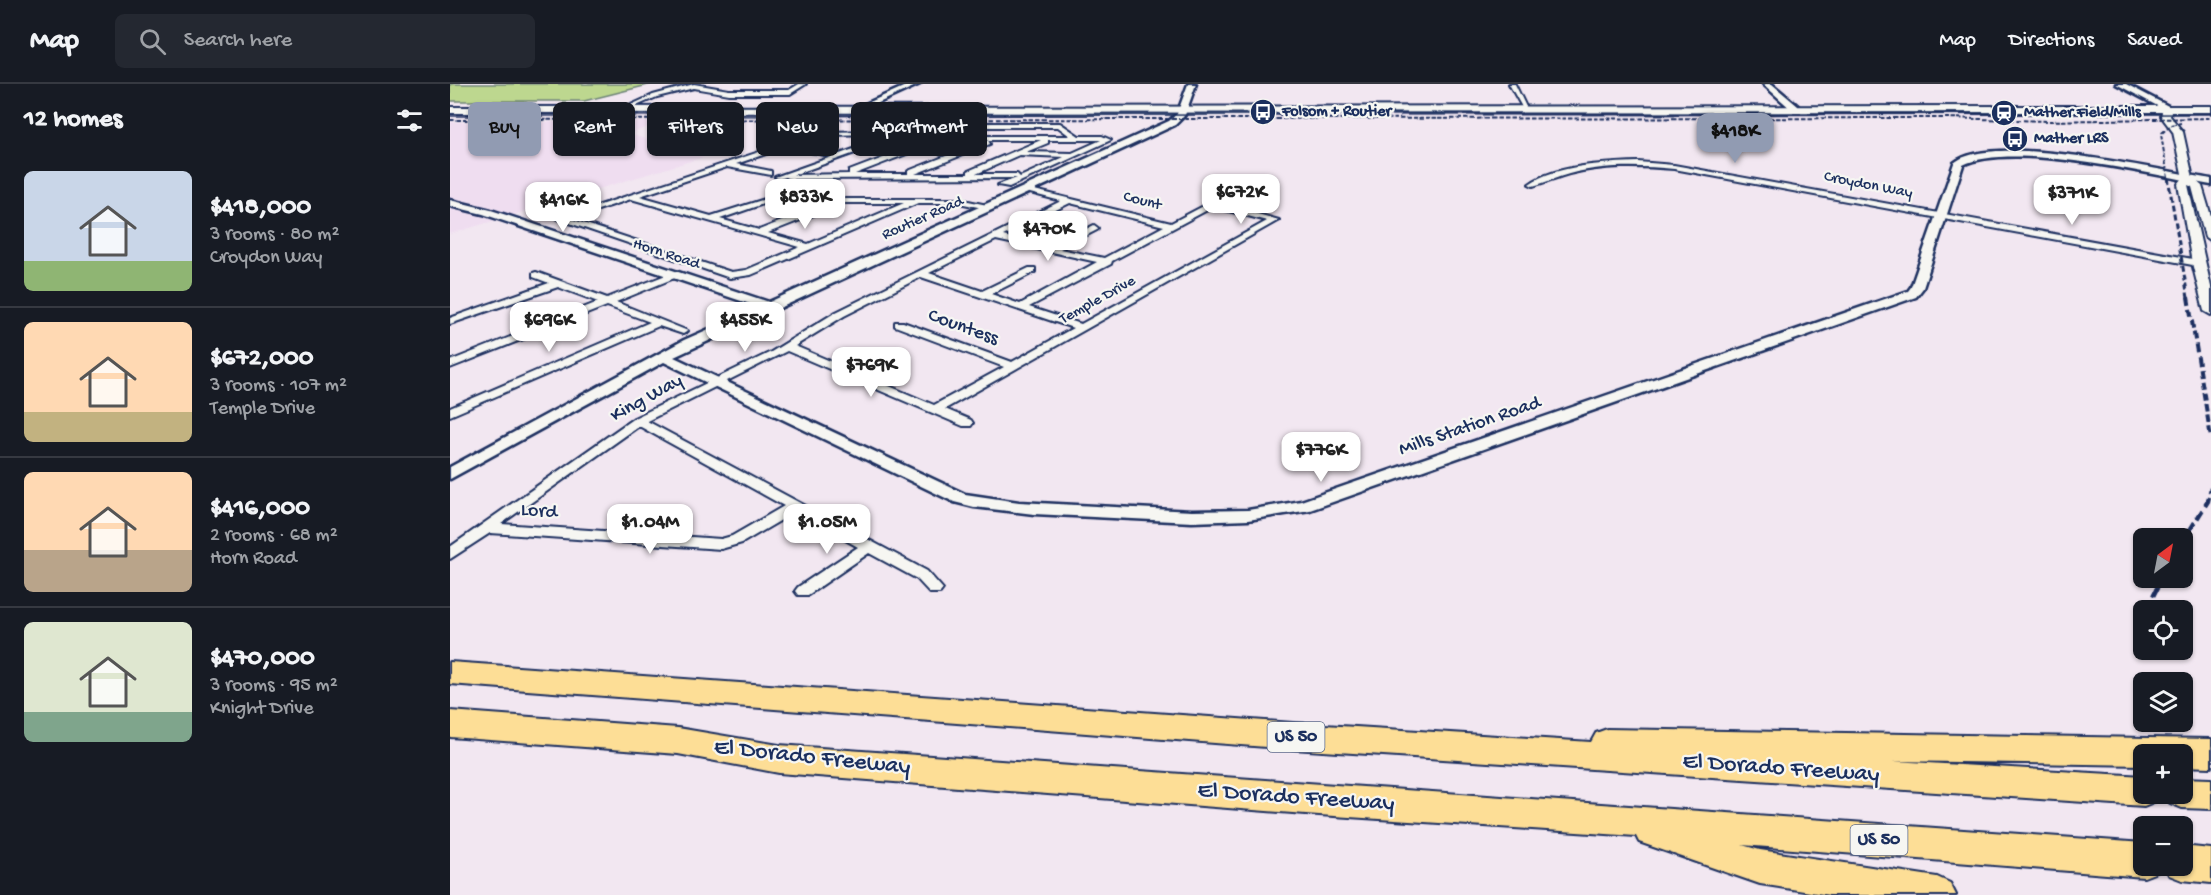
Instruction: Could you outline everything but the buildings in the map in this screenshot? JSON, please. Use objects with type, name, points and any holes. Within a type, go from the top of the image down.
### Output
[{"type":"highway","name":"El Dorado Freeway","points":[[450,673],[1293,736],[2133,790]]},
{"type":"highway","name":"El Dorado Freeway","points":[[450,724],[678,741],[779,759],[1319,800],[1615,819],[2133,859]]},
{"type":"highway","points":[[1293,736],[2211,753]]},
{"type":"highway","points":[[2193,793],[2211,794]]},
{"type":"highway","points":[[1615,819],[1760,867],[1937,895]]},
{"type":"highway","points":[[2193,864],[2211,866]]},
{"type":"main road","points":[[1008,109],[1057,105]]},
{"type":"main road","points":[[987,109],[1341,105],[2211,107]]},
{"type":"main road","points":[[1296,109],[1341,105]]},
{"type":"main road","points":[[987,106],[1296,109],[1524,106]]},
{"type":"main road","points":[[1793,106],[2125,109],[2164,106],[2182,124],[2188,179],[2198,186],[2211,237]]},
{"type":"main road","points":[[2164,106],[2165,116],[2168,119]]},
{"type":"main road","points":[[450,108],[553,107]]},
{"type":"main road","points":[[635,107],[851,107]]},
{"type":"main road","points":[[2125,109],[2182,124]]},
{"type":"main road","points":[[2188,179],[2183,184],[2198,263],[2211,311]]},
{"type":"main road","points":[[2198,263],[2211,275]]},
{"type":"street","points":[[635,104],[702,84]]},
{"type":"street","points":[[692,86],[718,92],[790,92],[803,84]]},
{"type":"street","points":[[872,102],[916,84]]},
{"type":"street","points":[[1184,107],[1192,84]]},
{"type":"street","points":[[1512,84],[1524,106]]},
{"type":"street","points":[[1767,84],[1793,106]]},
{"type":"street","points":[[2120,84],[2164,106]]},
{"type":"street","name":"Routier Road","points":[[450,474],[663,357],[769,306],[1029,190],[1172,123],[1184,107]]},
{"type":"street","points":[[987,125],[1060,125],[1077,138]]},
{"type":"street","points":[[964,176],[1052,138]]},
{"type":"street","points":[[987,139],[1107,140],[1009,185],[1002,185]]},
{"type":"street","points":[[903,176],[995,139]]},
{"type":"street","points":[[851,152],[779,177],[1030,175],[1055,178]]},
{"type":"street","points":[[1017,153],[1076,154],[1099,158]]},
{"type":"street","name":"Mills Station Road","points":[[663,357],[943,491],[978,503],[1139,514],[1242,517],[1268,515],[1304,506],[1912,294],[1917,288],[1960,161],[1978,154],[2037,155],[2211,182]]},
{"type":"street","points":[[756,155],[562,219],[734,276],[748,273],[917,201]]},
{"type":"street","points":[[842,176],[895,156]]},
{"type":"street","points":[[728,164],[768,173]]},
{"type":"street","name":"Croydon Way","points":[[1533,184],[1556,175],[1594,167],[1655,165],[1715,173],[2198,263]]},
{"type":"street","name":"Count","points":[[1029,190],[1174,226]]},
{"type":"street","points":[[1021,307],[1234,192]]},
{"type":"street","points":[[631,196],[809,248]]},
{"type":"street","name":"King Way","points":[[450,554],[638,421],[787,347],[840,314],[1069,200]]},
{"type":"street","points":[[759,233],[841,201]]},
{"type":"street","points":[[711,219],[761,202],[959,201],[989,208]]},
{"type":"street","name":"Horn Road","points":[[450,203],[487,212],[769,306]]},
{"type":"street","name":"Temple Drive","points":[[936,410],[1275,220],[1212,204]]},
{"type":"street","points":[[1053,249],[1094,228]]},
{"type":"street","points":[[994,237],[1108,262]]},
{"type":"street","points":[[984,294],[1032,270]]},
{"type":"street","points":[[921,274],[1082,328]]},
{"type":"street","points":[[536,275],[683,331]]},
{"type":"street","points":[[450,364],[674,275]]},
{"type":"street","points":[[450,321],[557,284]]},
{"type":"street","points":[[450,412],[659,322]]},
{"type":"street","name":"Countess","points":[[899,324],[1013,366]]},
{"type":"street","points":[[787,347],[967,423]]},
{"type":"street","points":[[638,421],[869,546],[922,576],[935,589]]},
{"type":"street","name":"Lord","points":[[486,528],[721,544],[744,537],[796,505]]},
{"type":"street","points":[[803,591],[869,546]]},
{"type":"shaded area","points":[[450,122],[468,122],[468,156],[541,156],[541,122],[553,122],[553,156],[635,156],[635,136],[647,140],[647,156],[704,157],[450,234]]},
{"type":"shaded area","points":[[635,122],[647,122],[647,127],[635,132]]},
{"type":"green space","points":[[450,84],[652,84],[584,101],[450,101]]},
{"type":"tram line","points":[[450,116],[2211,114]]},
{"type":"railway","points":[[450,120],[1946,118],[2047,121],[2211,118]]},
{"type":"railway","points":[[2168,178],[2161,134],[2171,125],[2181,123]]},
{"type":"railway","points":[[2168,177],[2188,298]]},
{"type":"railway","points":[[2188,297],[2211,438]]},
{"type":"railway","points":[[2191,528],[2208,501],[2211,488]]},
{"type":"railway","points":[[2152,600],[2157,588]]},
{"type":"place","name":"Folsom + Routier","points":[[1263,112]]},
{"type":"place","name":"Mather Field/Mills","points":[[2004,113]]},
{"type":"place","name":"Mather LRS","points":[[2015,139]]}]
